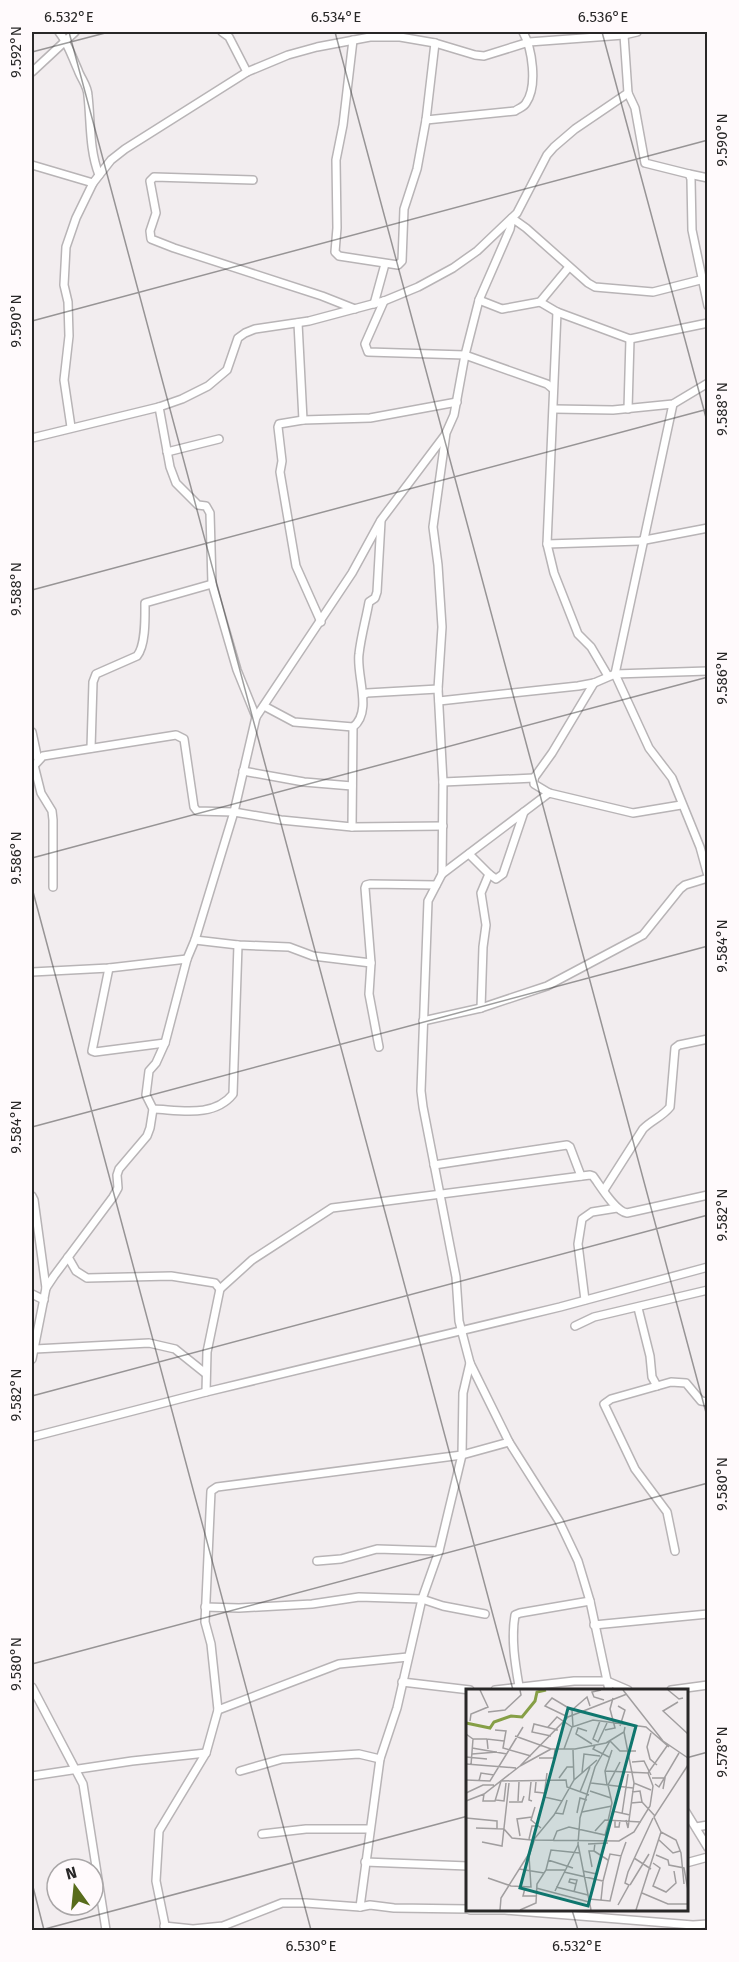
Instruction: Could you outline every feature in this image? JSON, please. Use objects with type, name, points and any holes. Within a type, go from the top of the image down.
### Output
[{"type":"street","points":[[59,32],[86,84],[91,140],[99,175]]},
{"type":"street","points":[[32,72],[75,32]]},
{"type":"street","points":[[222,32],[231,34],[247,72]]},
{"type":"street","points":[[426,120],[514,111],[525,105],[529,98],[533,72],[530,42],[523,32]]},
{"type":"street","points":[[71,427],[64,380],[69,336],[64,264],[70,234],[93,183],[111,160],[125,149],[247,72],[288,55],[353,40],[370,37],[400,37],[435,43],[484,56],[530,42],[575,34],[637,32]]},
{"type":"street","points":[[624,34],[628,93],[635,108],[645,163],[708,177]]},
{"type":"street","points":[[353,40],[343,125],[336,160],[335,252],[339,256],[398,265],[402,261],[404,209],[417,169],[426,120],[435,43]]},
{"type":"street","points":[[32,438],[159,407],[182,399],[208,386],[227,370],[238,338],[245,333],[255,329],[298,323],[384,301],[453,268],[477,251],[512,218],[520,208],[547,155],[554,147],[575,129],[628,93]]},
{"type":"street","points":[[32,165],[93,183]]},
{"type":"street","points":[[689,174],[692,230],[705,279],[708,306]]},
{"type":"street","points":[[253,180],[154,177],[150,181],[156,213],[150,231],[151,238],[174,248],[355,309]]},
{"type":"street","points":[[512,218],[595,287],[653,292],[705,279]]},
{"type":"street","points":[[442,874],[443,782],[438,688],[442,627],[438,565],[433,532],[446,433],[457,402],[465,355],[479,300],[510,229],[512,218]]},
{"type":"street","points":[[374,304],[385,264]]},
{"type":"street","points":[[479,300],[502,309],[540,302],[569,267]]},
{"type":"street","points":[[384,301],[365,344],[368,351],[465,355],[547,384],[553,389]]},
{"type":"street","points":[[540,302],[557,312],[630,339],[708,323]]},
{"type":"street","points":[[423,1022],[482,1008],[547,986],[643,935],[680,889],[708,877],[700,847],[681,805],[672,778],[649,748],[611,675],[591,647],[578,634],[554,573],[547,544],[557,312]]},
{"type":"street","points":[[298,323],[303,420]]},
{"type":"street","points":[[628,409],[628,341],[630,339]]},
{"type":"street","points":[[554,409],[597,411],[673,404],[708,383]]},
{"type":"street","points":[[321,622],[296,566],[279,469],[282,461],[279,424],[303,420],[370,418],[457,402]]},
{"type":"street","points":[[611,675],[644,540],[673,404]]},
{"type":"street","points":[[159,407],[167,452],[176,483],[198,505],[206,506],[210,513],[212,584],[237,670],[256,717]]},
{"type":"street","points":[[46,1288],[113,1197],[118,1188],[118,1172],[147,1136],[153,1109],[146,1095],[149,1071],[156,1063],[165,1043],[187,959],[195,940],[234,812],[256,717],[321,622],[352,573],[381,520],[446,433]]},
{"type":"street","points":[[167,452],[219,439]]},
{"type":"street","points":[[352,827],[353,727],[361,718],[363,695],[358,656],[369,602],[378,592],[381,520]]},
{"type":"street","points":[[547,544],[644,540],[708,528]]},
{"type":"street","points":[[91,748],[93,682],[96,674],[137,656],[141,651],[145,627],[144,603],[212,584]]},
{"type":"street","points":[[439,701],[594,683],[611,675],[708,670]]},
{"type":"street","points":[[594,683],[552,753],[534,778],[534,784],[549,793],[633,813],[681,805]]},
{"type":"street","points":[[363,695],[438,688]]},
{"type":"street","points":[[264,706],[294,722],[353,727]]},
{"type":"street","points":[[32,732],[34,764],[41,792],[52,811],[53,887]]},
{"type":"street","points":[[34,764],[43,756],[180,735],[185,742],[194,807],[197,811],[234,812],[281,820],[352,827],[443,826]]},
{"type":"street","points":[[243,771],[297,781],[352,786]]},
{"type":"street","points":[[443,782],[534,778]]},
{"type":"street","points":[[549,793],[442,874],[428,901],[423,1022],[423,1107],[456,1277],[461,1330],[470,1363],[510,1442],[559,1521],[578,1561],[590,1601],[609,1689]]},
{"type":"street","points":[[469,854],[496,879],[502,874],[524,812]]},
{"type":"street","points":[[482,1008],[483,947],[486,925],[481,893],[489,874]]},
{"type":"street","points":[[379,1047],[369,994],[371,963],[364,888],[366,885],[436,885]]},
{"type":"street","points":[[195,940],[289,947],[313,956],[371,963]]},
{"type":"street","points":[[153,1109],[205,1111],[224,1103],[233,1094],[238,945]]},
{"type":"street","points":[[32,972],[109,968],[187,959]]},
{"type":"street","points":[[109,968],[92,1051],[165,1043]]},
{"type":"street","points":[[604,1190],[643,1129],[670,1107],[675,1048],[679,1045],[708,1040]]},
{"type":"street","points":[[434,1166],[567,1145],[570,1147],[581,1176]]},
{"type":"street","points":[[206,1392],[207,1352],[220,1289],[252,1260],[332,1208],[581,1176],[593,1176],[617,1208],[627,1213],[708,1195]]},
{"type":"street","points":[[32,1196],[46,1288],[32,1359]]},
{"type":"street","points":[[585,1300],[578,1244],[582,1219],[592,1212],[617,1208]]},
{"type":"street","points":[[68,1257],[76,1272],[87,1278],[171,1276],[214,1283],[220,1289]]},
{"type":"street","points":[[32,1437],[206,1392],[585,1300],[708,1267]]},
{"type":"street","points":[[574,1326],[594,1317],[708,1290]]},
{"type":"street","points":[[32,1294],[44,1300]]},
{"type":"street","points":[[638,1308],[650,1356],[652,1377],[657,1386]]},
{"type":"street","points":[[35,1349],[149,1343],[175,1349],[205,1373]]},
{"type":"street","points":[[360,1907],[380,1759],[397,1708],[422,1599],[439,1551],[462,1455],[463,1393],[470,1363]]},
{"type":"street","points":[[675,1551],[667,1512],[635,1469],[604,1404],[611,1399],[671,1382],[686,1383],[701,1401],[708,1402]]},
{"type":"street","points":[[466,1910],[282,1903],[223,1926],[193,1929],[165,1928],[156,1881],[159,1831],[206,1754],[218,1710],[211,1644],[205,1622],[211,1491],[217,1487],[462,1455],[510,1442]]},
{"type":"street","points":[[317,1561],[341,1559],[377,1549],[439,1551]]},
{"type":"street","points":[[205,1607],[239,1608],[312,1604],[359,1597],[422,1599],[484,1614]]},
{"type":"street","points":[[519,1686],[514,1656],[515,1615],[590,1601]]},
{"type":"street","points":[[594,1625],[708,1614]]},
{"type":"street","points":[[218,1710],[339,1664],[408,1657]]},
{"type":"street","points":[[573,1681],[573,1689]]},
{"type":"street","points":[[501,1689],[573,1681],[607,1681],[626,1689]]},
{"type":"street","points":[[402,1682],[466,1690]]},
{"type":"street","points":[[678,1689],[708,1685]]},
{"type":"street","points":[[32,1687],[83,1784],[106,1930]]},
{"type":"street","points":[[32,1776],[206,1754]]},
{"type":"street","points":[[240,1772],[282,1759],[359,1754],[380,1759]]},
{"type":"street","points":[[688,1814],[708,1848]]},
{"type":"street","points":[[696,1827],[708,1825]]},
{"type":"street","points":[[262,1834],[306,1829],[370,1829]]},
{"type":"street","points":[[688,1863],[708,1857]]},
{"type":"street","points":[[365,1862],[466,1866]]},
{"type":"street","points":[[518,1911],[693,1925],[708,1924]]}]
